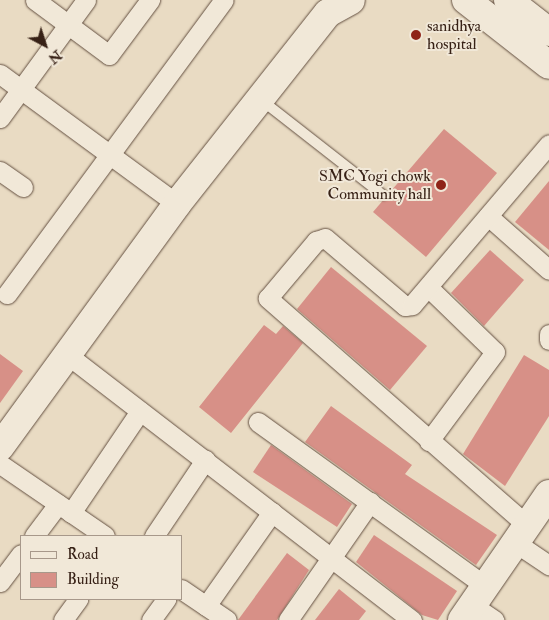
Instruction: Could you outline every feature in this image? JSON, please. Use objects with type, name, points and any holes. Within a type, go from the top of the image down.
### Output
[{"type":"street","points":[[35,0],[67,26],[109,55],[150,0]]},
{"type":"street","points":[[0,118],[86,0]]},
{"type":"street","points":[[7,294],[107,153],[224,0]]},
{"type":"street","points":[[0,447],[65,353],[329,6],[351,0]]},
{"type":"street","points":[[466,0],[549,65]]},
{"type":"street","points":[[508,0],[549,32]]},
{"type":"street","points":[[0,74],[177,204]]},
{"type":"street","points":[[549,144],[428,287],[405,306],[321,238],[268,298],[429,442],[522,535],[549,565]]},
{"type":"street","points":[[0,171],[23,187]]},
{"type":"street","points":[[488,216],[549,270]]},
{"type":"street","points":[[428,287],[495,352],[429,442]]},
{"type":"street","points":[[549,334],[549,340]]},
{"type":"street","points":[[65,353],[412,620]]},
{"type":"street","points":[[35,535],[65,509],[140,411]]},
{"type":"street","points":[[258,422],[370,502],[478,607],[549,494]]},
{"type":"street","points":[[155,535],[205,460]]},
{"type":"street","points":[[0,464],[104,535]]},
{"type":"street","points":[[288,620],[370,502]]},
{"type":"street","points":[[206,606],[272,512]]},
{"type":"street","points":[[0,582],[20,555]]},
{"type":"street","points":[[182,590],[227,620]]},
{"type":"street","points":[[63,620],[77,600]]},
{"type":"street","points":[[151,620],[165,600]]},
{"type":"lane","points":[[260,99],[384,195]]},
{"type":"building","name":"SMC Yogi chowk Community hall","points":[[444,129],[497,173],[426,257],[373,212]]},
{"type":"building","points":[[549,181],[549,250],[515,222]]},
{"type":"building","points":[[490,250],[524,280],[484,326],[451,293]]},
{"type":"building","points":[[331,267],[427,346],[390,390],[297,309]]},
{"type":"building","points":[[264,325],[276,334],[283,326],[303,343],[231,433],[199,407]]},
{"type":"building","points":[[0,354],[23,371],[0,403]]},
{"type":"building","points":[[524,355],[549,370],[549,416],[505,486],[463,454]]},
{"type":"building","points":[[331,406],[412,465],[405,474],[497,535],[476,565],[305,442]]},
{"type":"building","points":[[271,445],[352,504],[337,527],[253,472]]},
{"type":"building","points":[[374,535],[457,591],[438,620],[422,615],[356,562]]},
{"type":"building","points":[[287,553],[309,570],[277,620],[238,620]]},
{"type":"building","points":[[339,589],[366,611],[359,620],[315,620]]},
{"type":"place","name":"sanidhya hospital","points":[[416,35]]},
{"type":"place","name":"SMC Yogi chowk Community hall","points":[[441,185]]}]
